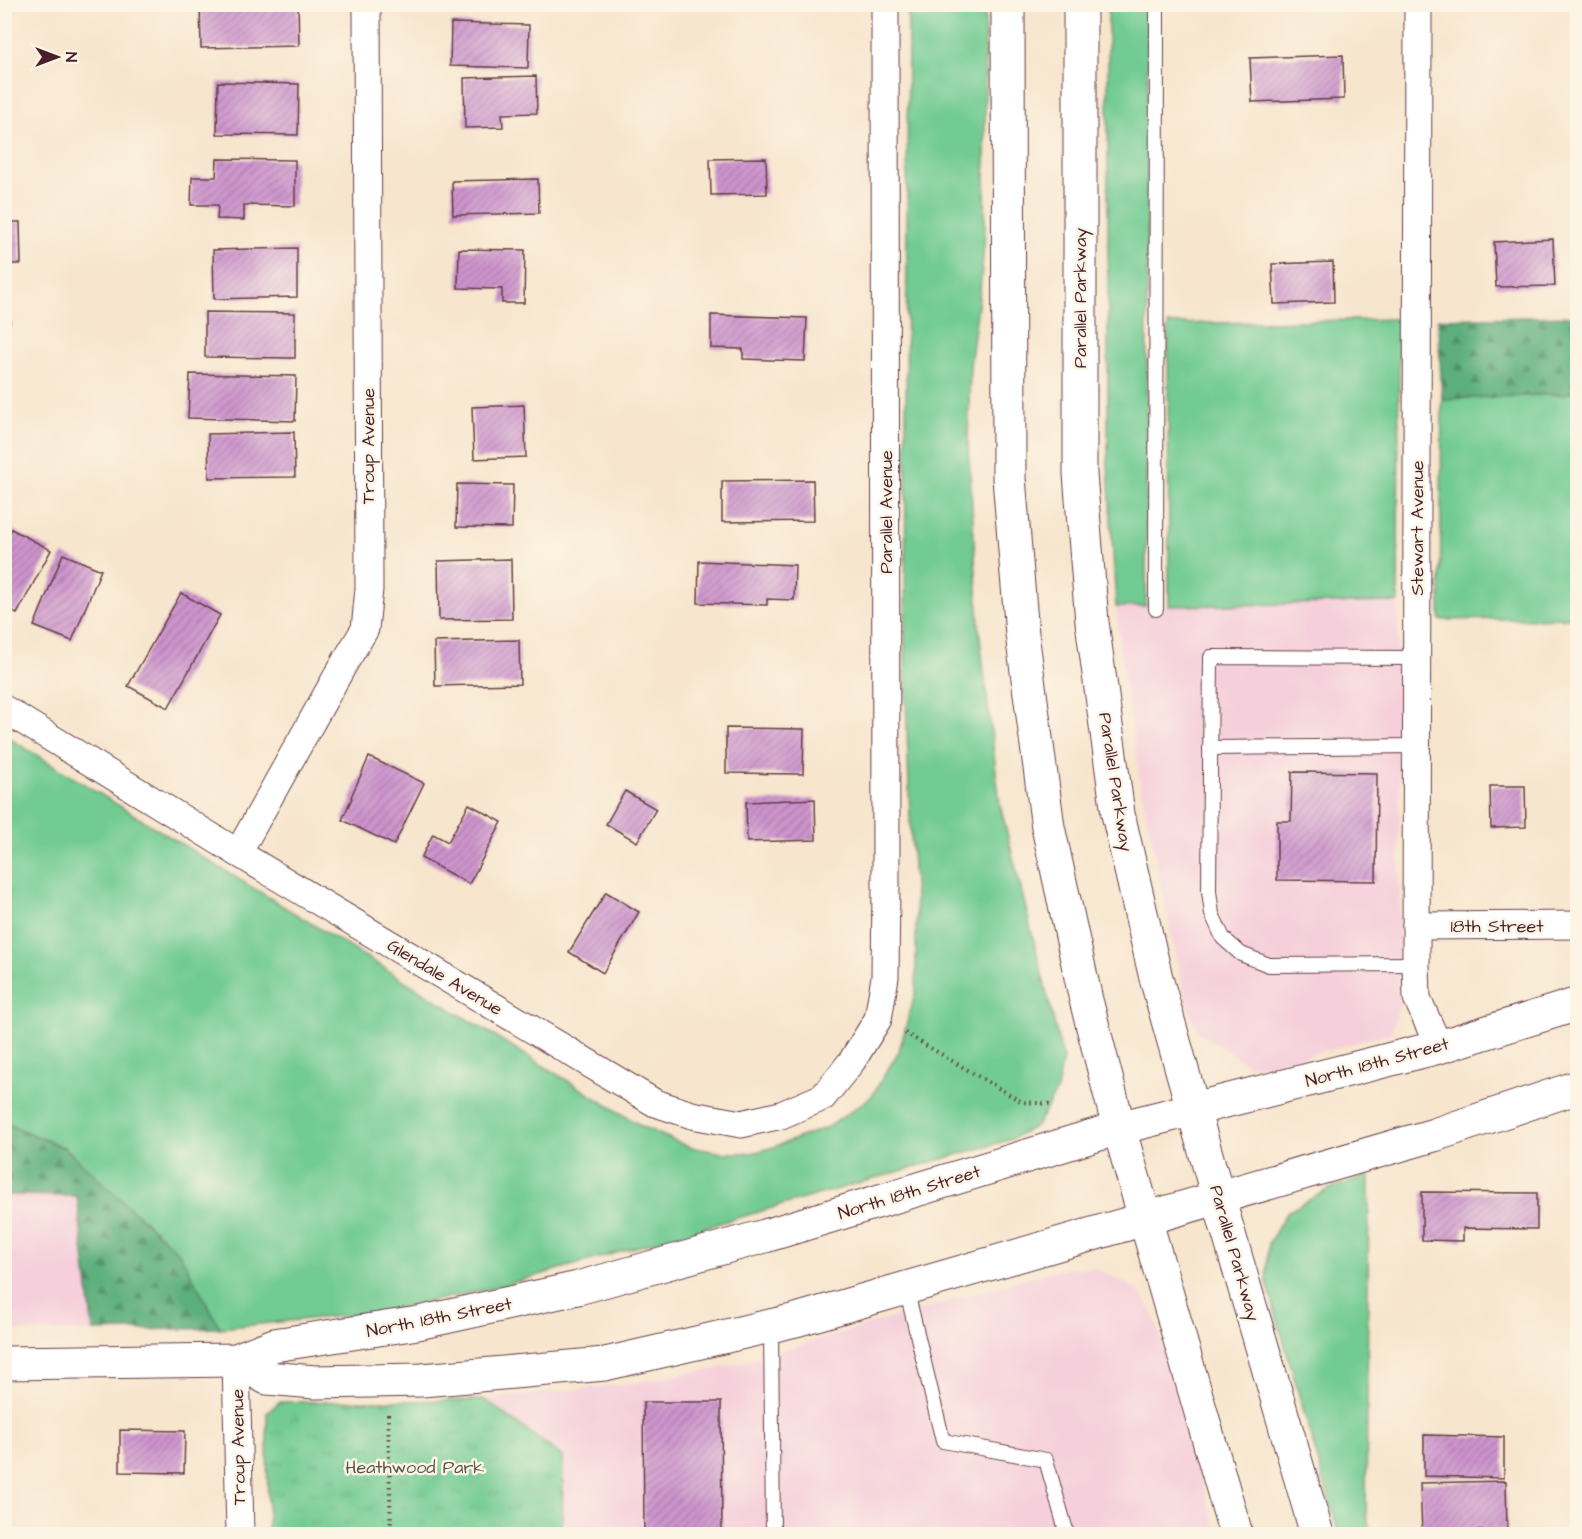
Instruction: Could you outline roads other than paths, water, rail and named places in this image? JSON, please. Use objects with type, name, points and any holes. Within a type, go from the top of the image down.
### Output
[{"type":"main road","points":[[1008,4],[1009,478],[1022,634],[1047,827],[1086,1000],[1119,1128],[1236,1534]]},
{"type":"main road","name":"Parallel Parkway","points":[[1080,4],[1080,474],[1092,622],[1118,814],[1156,978],[1317,1534]]},
{"type":"main road","name":"North 18th Street","points":[[4,1363],[236,1360],[274,1346],[418,1323],[578,1288],[765,1236],[1119,1128],[1439,1047],[1578,1004]]},
{"type":"main road","points":[[236,1360],[267,1378],[315,1382],[422,1380],[605,1364],[796,1320],[1434,1135],[1578,1087]]},
{"type":"street","name":"Troup Avenue","points":[[238,853],[365,629],[369,589],[367,4]]},
{"type":"street","name":"Parallel Avenue","points":[[878,1019],[885,977],[886,886],[885,4]]},
{"type":"street","name":"Stewart Avenue","points":[[1418,4],[1416,964],[1417,998],[1439,1047]]},
{"type":"street","name":"Glendale Avenue","points":[[4,709],[238,853],[655,1103],[692,1115],[741,1124],[780,1115],[823,1097],[852,1061],[878,1019]]},
{"type":"street","name":"18th Street","points":[[1416,926],[1578,926]]},
{"type":"street","name":"Troup Avenue","points":[[236,1360],[240,1534]]},
{"type":"lane","points":[[1156,609],[1157,4]]},
{"type":"lane","points":[[1416,658],[1211,657],[1209,891],[1212,914],[1223,938],[1241,954],[1269,965],[1416,964]]},
{"type":"lane","points":[[1210,748],[1416,746]]},
{"type":"lane","points":[[906,1288],[943,1441],[1046,1460],[1067,1534]]},
{"type":"lane","points":[[771,1326],[772,1534]]},
{"type":"park label","name":"Heathwood Park","points":[[415,1467]]}]
